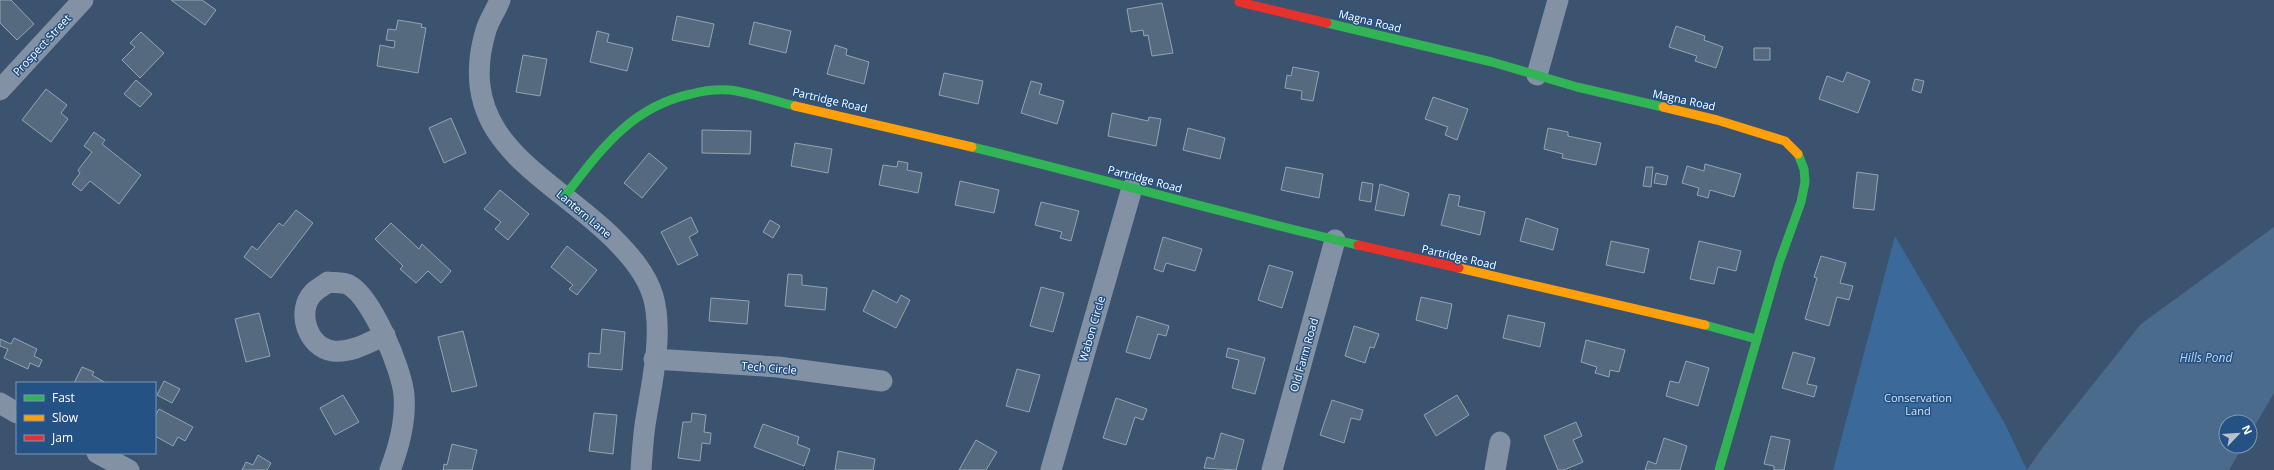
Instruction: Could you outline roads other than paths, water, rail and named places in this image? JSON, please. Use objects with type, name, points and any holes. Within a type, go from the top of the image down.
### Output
[{"type":"street","name":"Prospect Street","points":[[0,90],[83,0]]},
{"type":"street","name":"Lantern Lane","points":[[500,0],[486,29],[479,62],[479,89],[488,116],[508,148],[528,167],[593,219],[642,271],[653,296],[656,326],[654,359],[641,470]]},
{"type":"street","points":[[1537,75],[1558,0]]},
{"type":"street","name":"Magna Road","points":[[1239,2],[1537,75],[1577,87],[1717,120],[1766,134],[1784,141],[1797,153],[1804,169],[1805,182],[1801,202],[1779,263],[1756,339],[1735,420],[1719,470]]},
{"type":"street","name":"Partridge Road","points":[[564,197],[595,159],[635,117],[659,101],[684,94],[709,90],[729,90],[753,94],[1056,167],[1335,240],[1667,316],[1756,339]]},
{"type":"street","name":"Wabon Circle","points":[[1051,470],[1132,188]]},
{"type":"street","name":"Old Farm Road","points":[[1272,470],[1335,240]]},
{"type":"street","points":[[385,335],[400,373],[404,396],[398,450],[390,470]]},
{"type":"street","name":"Tech Circle","points":[[654,359],[778,367],[882,381]]},
{"type":"street","points":[[0,403],[16,412]]},
{"type":"street","points":[[1494,470],[1500,442]]},
{"type":"street","points":[[99,454],[129,470]]},
{"type":"water","name":"Hills Pond","points":[[2274,227],[2274,393],[2258,420],[2258,414],[2218,414],[2218,454],[2238,454],[2229,470],[2027,470],[2043,447],[2141,324]]},
{"type":"park label","name":"Conservation Land","points":[[1918,404]]}]
